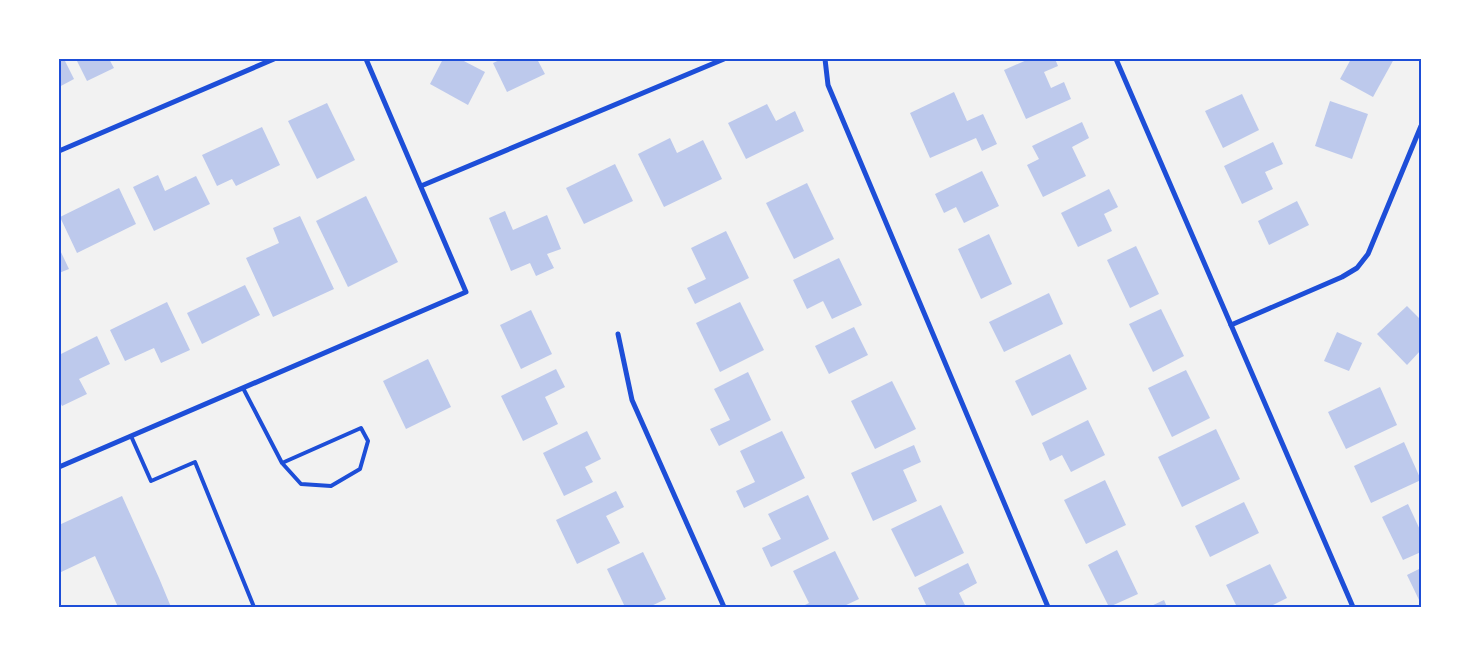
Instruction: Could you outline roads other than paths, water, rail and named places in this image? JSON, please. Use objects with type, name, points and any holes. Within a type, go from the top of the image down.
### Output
[{"type":"street","points":[[59,151],[274,59]]},
{"type":"street","points":[[59,467],[466,292],[366,59]]},
{"type":"street","points":[[421,186],[724,59]]},
{"type":"street","points":[[825,59],[828,85],[1048,607]]},
{"type":"street","points":[[1116,59],[1353,607]]},
{"type":"street","points":[[1231,325],[1342,277],[1357,268],[1368,254],[1421,126]]},
{"type":"street","points":[[618,334],[632,400],[724,607]]},
{"type":"lane","points":[[243,388],[282,463],[301,484],[331,486],[360,469],[368,441],[361,428],[282,463]]},
{"type":"lane","points":[[131,436],[151,481],[195,462],[254,607]]}]
